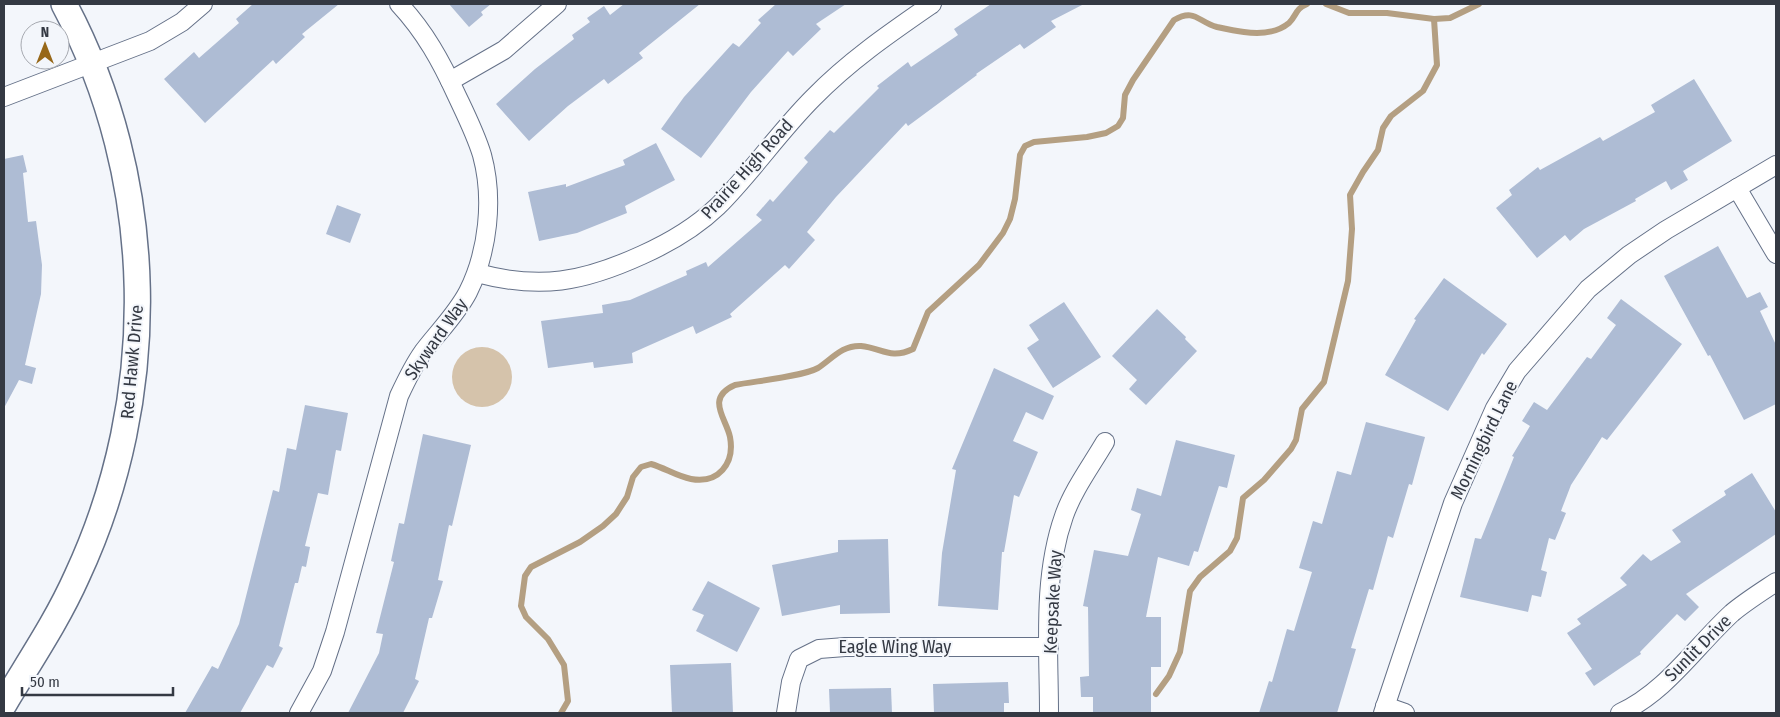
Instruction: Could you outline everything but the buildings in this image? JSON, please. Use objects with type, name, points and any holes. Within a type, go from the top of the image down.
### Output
[{"type":"street","name":"Red Hawk Drive","points":[[4,704],[58,613],[77,577],[92,541],[119,464],[133,384],[138,308],[138,272],[134,232],[119,150],[106,102],[93,63],[64,4]]},
{"type":"street","points":[[4,97],[150,41],[182,22],[203,4]]},
{"type":"street","name":"Skyward Way","points":[[299,713],[322,670],[335,632],[399,396],[414,366],[456,313],[477,273],[486,230],[487,178],[473,130],[427,37],[399,4]]},
{"type":"street","points":[[450,81],[504,50],[557,4]]},
{"type":"street","name":"Prairie High Road","points":[[477,273],[526,283],[568,281],[611,269],[683,235],[718,206],[788,124],[836,75],[864,51],[932,4]]},
{"type":"street","name":"Morningbird Lane","points":[[1384,710],[1453,502],[1495,408],[1517,371],[1588,289],[1629,254],[1776,165]]},
{"type":"street","points":[[1737,188],[1776,254]]},
{"type":"street","name":"Keepsake Way","points":[[1049,713],[1048,618],[1056,540],[1068,506],[1105,442]]},
{"type":"street","name":"Sunlit Drive","points":[[1620,713],[1634,707],[1660,686],[1733,612],[1776,582]]},
{"type":"street","name":"Eagle Wing Way","points":[[786,713],[791,682],[799,659],[819,649],[845,647],[1049,647]]},
{"type":"street","points":[[1384,710],[1405,713]]},
{"type":"shaded area","points":[[476,347],[488,347],[499,352],[507,360],[512,371],[510,389],[499,402],[488,407],[476,407],[465,402],[457,394],[452,383],[452,371],[457,360],[465,352]]},
{"type":"waterway","points":[[561,713],[568,701],[564,665],[548,639],[526,617],[521,606],[525,576],[531,567],[580,542],[603,526],[616,514],[627,497],[633,477],[641,467],[651,464],[691,479],[701,480],[717,475],[727,463],[731,447],[730,437],[719,402],[726,390],[735,385],[810,371],[818,368],[843,350],[854,346],[868,347],[892,353],[913,349],[928,312],[979,265],[1003,233],[1010,219],[1015,199],[1020,155],[1025,146],[1034,142],[1087,137],[1106,133],[1118,126],[1123,118],[1125,95],[1133,80],[1174,20],[1187,15],[1217,27],[1250,33],[1262,33],[1279,29],[1289,23],[1298,10],[1307,4]]},
{"type":"waterway","points":[[1326,4],[1349,13],[1387,13],[1434,19],[1450,18],[1479,4]]},
{"type":"waterway","points":[[1156,694],[1169,676],[1180,652],[1190,591],[1200,577],[1230,551],[1237,538],[1243,498],[1264,480],[1291,449],[1296,440],[1302,409],[1324,382],[1348,281],[1352,229],[1350,195],[1378,150],[1383,128],[1391,116],[1423,91],[1437,65],[1434,19]]}]
